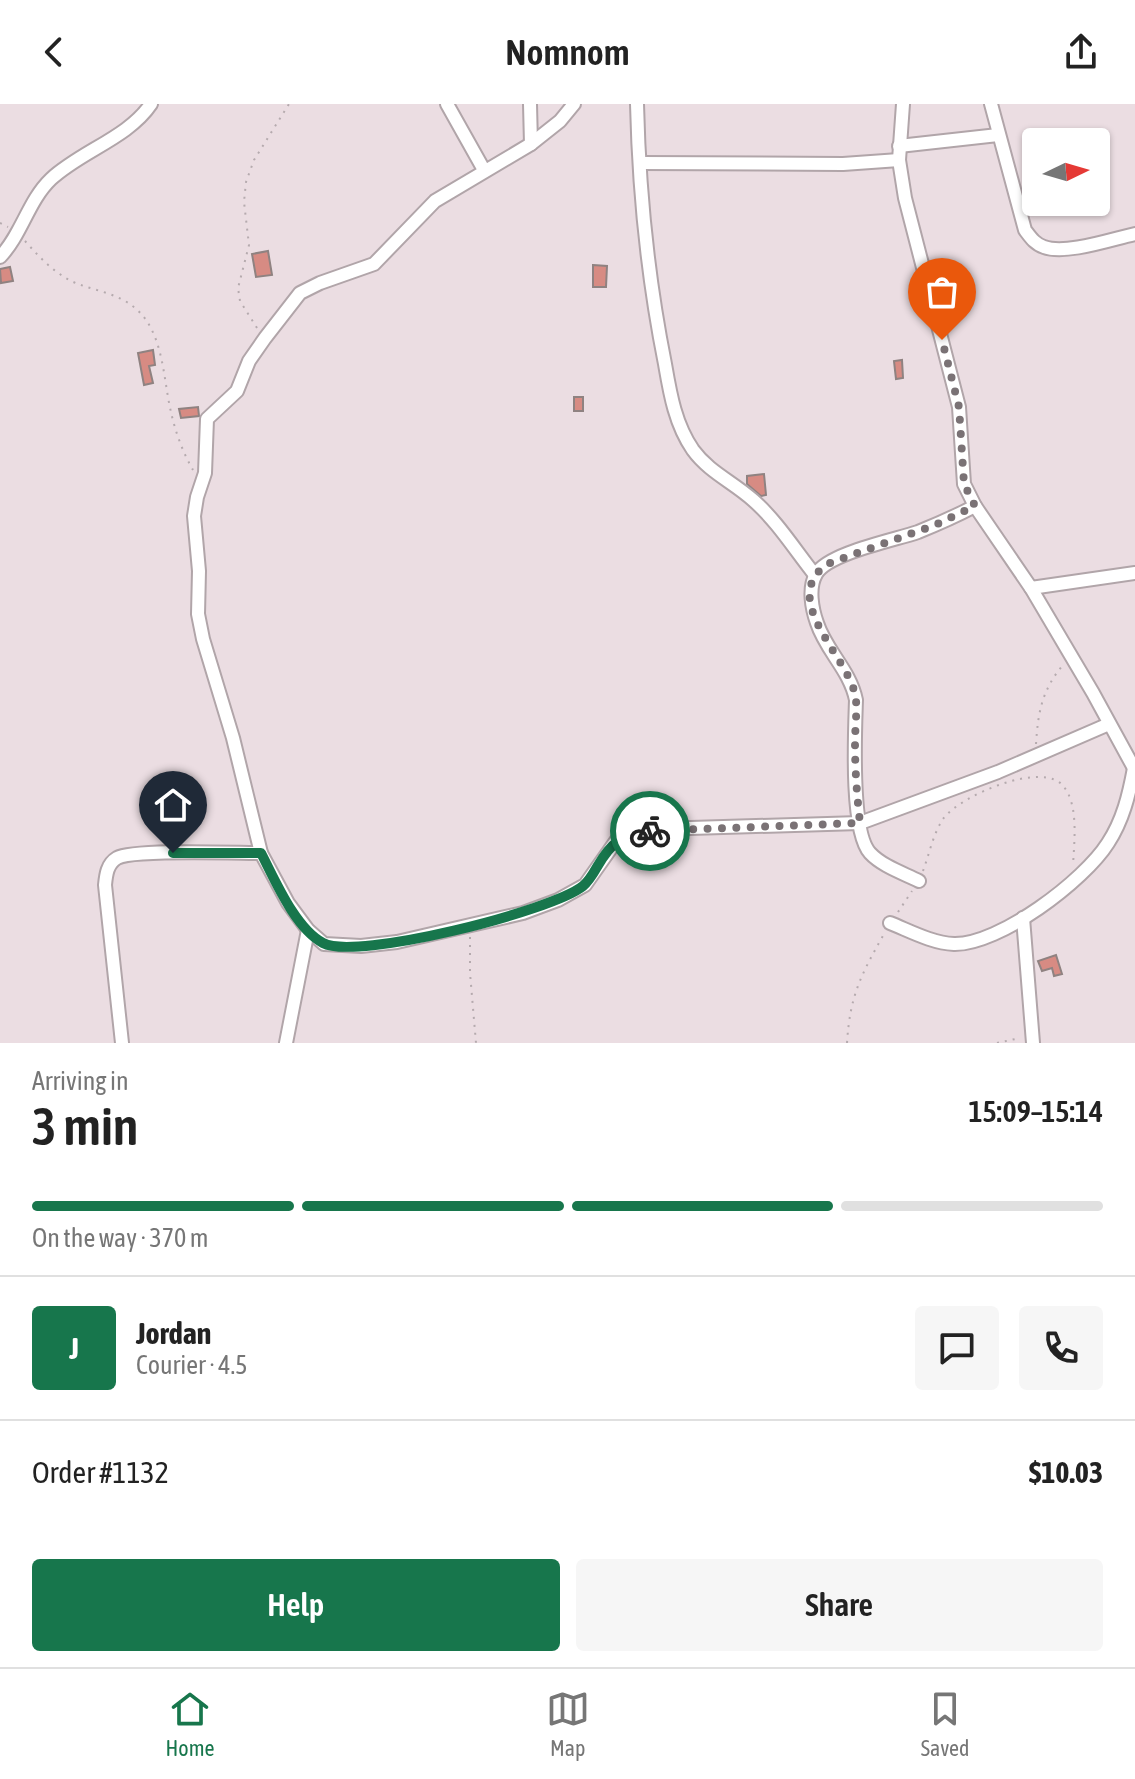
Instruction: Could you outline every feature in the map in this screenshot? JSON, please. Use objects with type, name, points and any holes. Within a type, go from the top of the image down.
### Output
[{"type":"street","points":[[0,257],[27,211],[54,176],[140,118],[151,104]]},
{"type":"street","points":[[447,104],[484,170]]},
{"type":"street","points":[[530,104],[531,144]]},
{"type":"street","points":[[574,104],[560,121],[531,144],[435,201],[374,264],[300,293],[249,361],[237,391],[207,419],[205,473],[194,516],[199,571],[198,614],[261,853],[288,903],[308,930],[324,944],[350,946],[397,942],[523,913],[585,885],[616,841],[630,834],[658,829],[860,823],[986,777],[1109,724]]},
{"type":"street","points":[[637,104],[648,257],[659,338],[679,425],[692,449],[707,467],[753,500],[815,575]]},
{"type":"street","points":[[890,923],[951,944],[971,943],[996,935],[1023,918],[1093,864],[1122,817],[1134,769],[1071,655],[964,484],[959,407],[915,242],[899,160],[903,104]]},
{"type":"street","points":[[1006,104],[991,106],[1025,230],[1034,242],[1047,248],[1062,249],[1135,234]]},
{"type":"street","points":[[899,146],[998,135]]},
{"type":"street","points":[[640,163],[815,164],[899,160]]},
{"type":"street","points":[[919,881],[890,867],[871,853],[863,841],[855,757],[856,700],[853,685],[817,625],[812,604],[815,575],[842,556],[918,532],[975,506]]},
{"type":"street","points":[[1031,588],[1135,573]]},
{"type":"street","points":[[122,1043],[105,885],[111,864],[119,857],[142,854],[261,853]]},
{"type":"street","points":[[1023,918],[1033,1039]]},
{"type":"street","points":[[286,1043],[308,930]]},
{"type":"path","points":[[265,338],[248,317],[238,288],[249,245],[244,202],[246,182],[254,160],[289,104]]},
{"type":"path","points":[[0,223],[17,232],[55,271],[76,283],[120,298],[136,308],[149,326],[157,347],[171,413],[188,462],[201,486]]},
{"type":"path","points":[[1035,756],[1040,702],[1051,680],[1071,655]]},
{"type":"path","points":[[847,1043],[849,1017],[858,980],[890,923],[919,881],[943,819],[956,807],[976,795],[1035,775],[1056,778],[1066,788],[1072,807],[1072,883]]},
{"type":"path","points":[[470,926],[470,973],[476,1043]]},
{"type":"path","points":[[997,1043],[1033,1039]]},
{"type":"building","points":[[268,251],[272,275],[256,277],[252,254]]},
{"type":"building","points":[[593,265],[607,266],[606,287],[593,287]]},
{"type":"building","points":[[10,267],[13,281],[1,283],[0,269]]},
{"type":"building","points":[[153,350],[155,365],[149,366],[153,383],[144,385],[138,353]]},
{"type":"building","points":[[902,360],[903,378],[896,379],[894,361]]},
{"type":"building","points":[[574,397],[583,397],[583,411],[574,411]]},
{"type":"building","points":[[198,407],[199,416],[181,418],[179,409]]},
{"type":"building","points":[[764,474],[766,495],[761,496],[747,484],[747,476]]},
{"type":"building","points":[[1056,955],[1062,974],[1054,976],[1052,968],[1042,971],[1038,961]]},
{"type":"way so far","points":[[650,831],[860,823],[853,685],[817,625],[812,589],[815,575],[820,569],[842,556],[935,525],[975,506],[964,484],[959,407],[942,340]]},
{"type":"route","points":[[173,853],[261,853],[288,903],[308,930],[324,944],[361,946],[397,942],[470,926],[523,913],[558,900],[585,885],[616,841],[630,834],[650,831]]}]
